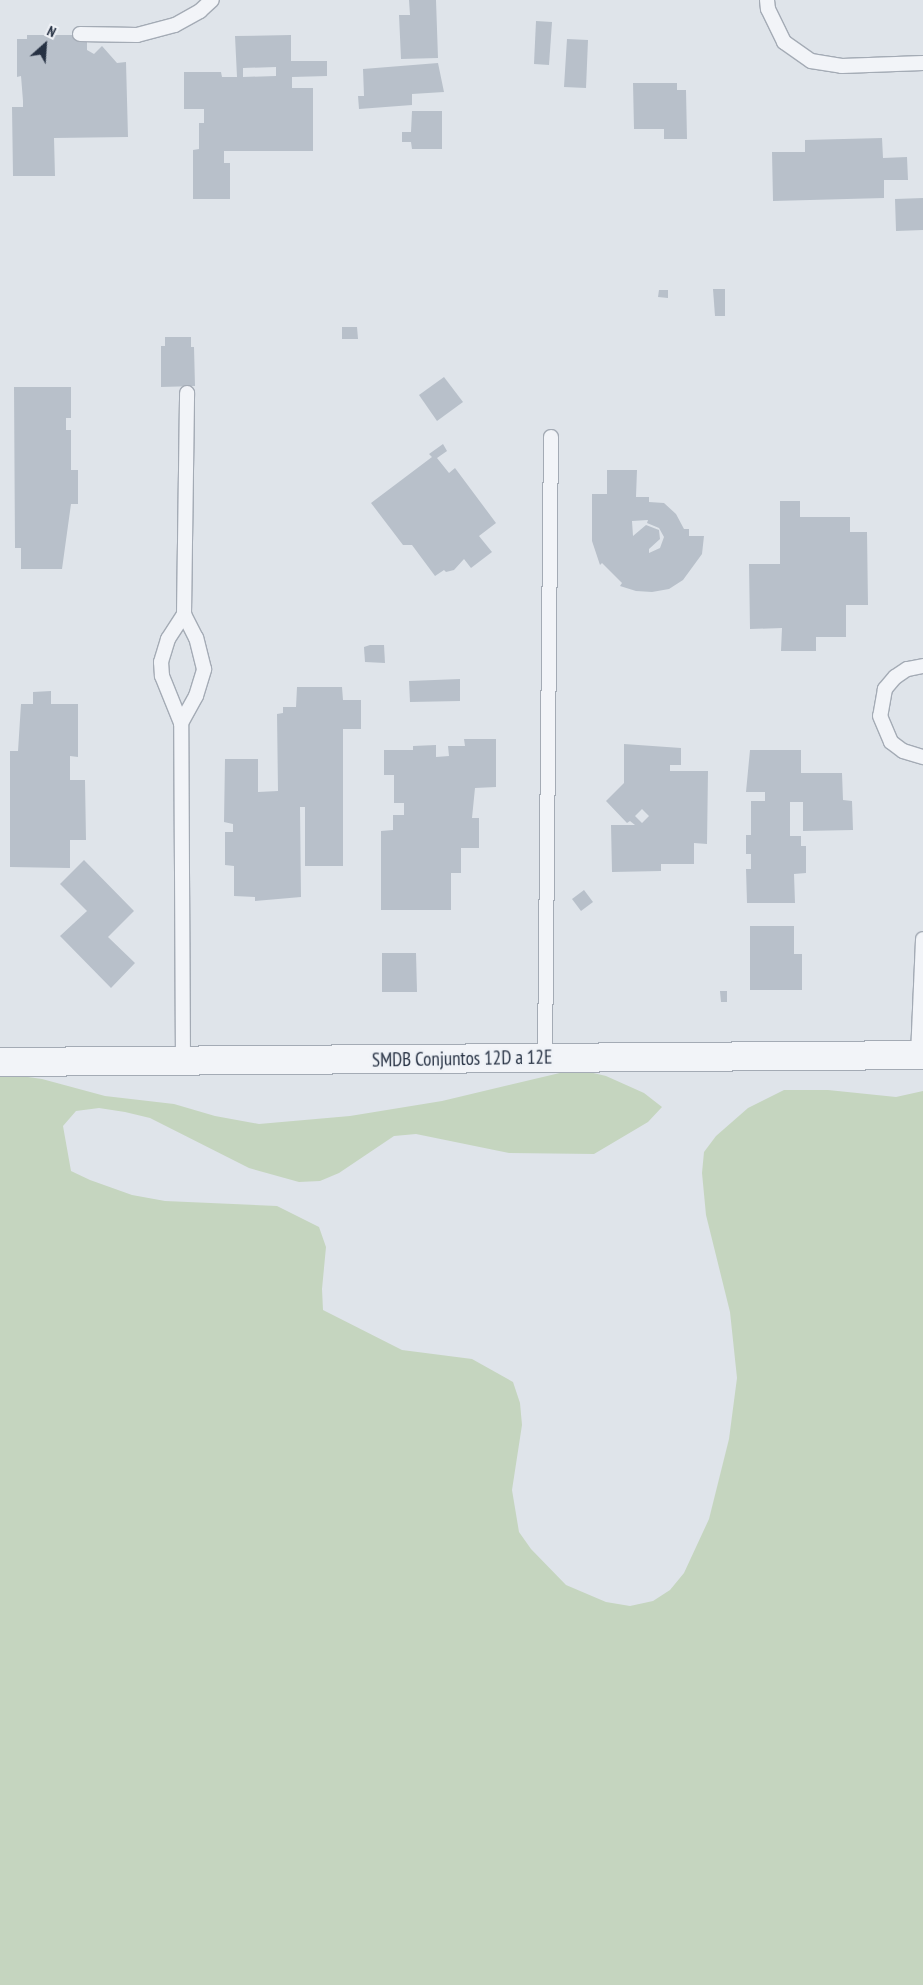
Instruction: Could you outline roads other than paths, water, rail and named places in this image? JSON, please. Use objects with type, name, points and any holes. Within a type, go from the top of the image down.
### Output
[{"type":"street","name":"SMDB Conjuntos 12D a 12E","points":[[0,1062],[921,1055]]},
{"type":"lane","points":[[80,34],[137,34],[156,30],[175,25],[200,11],[212,0]]},
{"type":"lane","points":[[767,0],[768,8],[784,42],[811,61],[842,66],[923,63]]},
{"type":"lane","points":[[181,722],[196,696],[204,669],[196,638],[184,614],[188,393]]},
{"type":"lane","points":[[545,1058],[551,436]]},
{"type":"lane","points":[[183,1062],[181,722],[162,676],[161,662],[168,639],[184,614]]},
{"type":"lane","points":[[923,666],[907,669],[895,677],[885,689],[880,716],[891,742],[902,751],[923,757]]},
{"type":"lane","points":[[921,1055],[923,939]]}]
